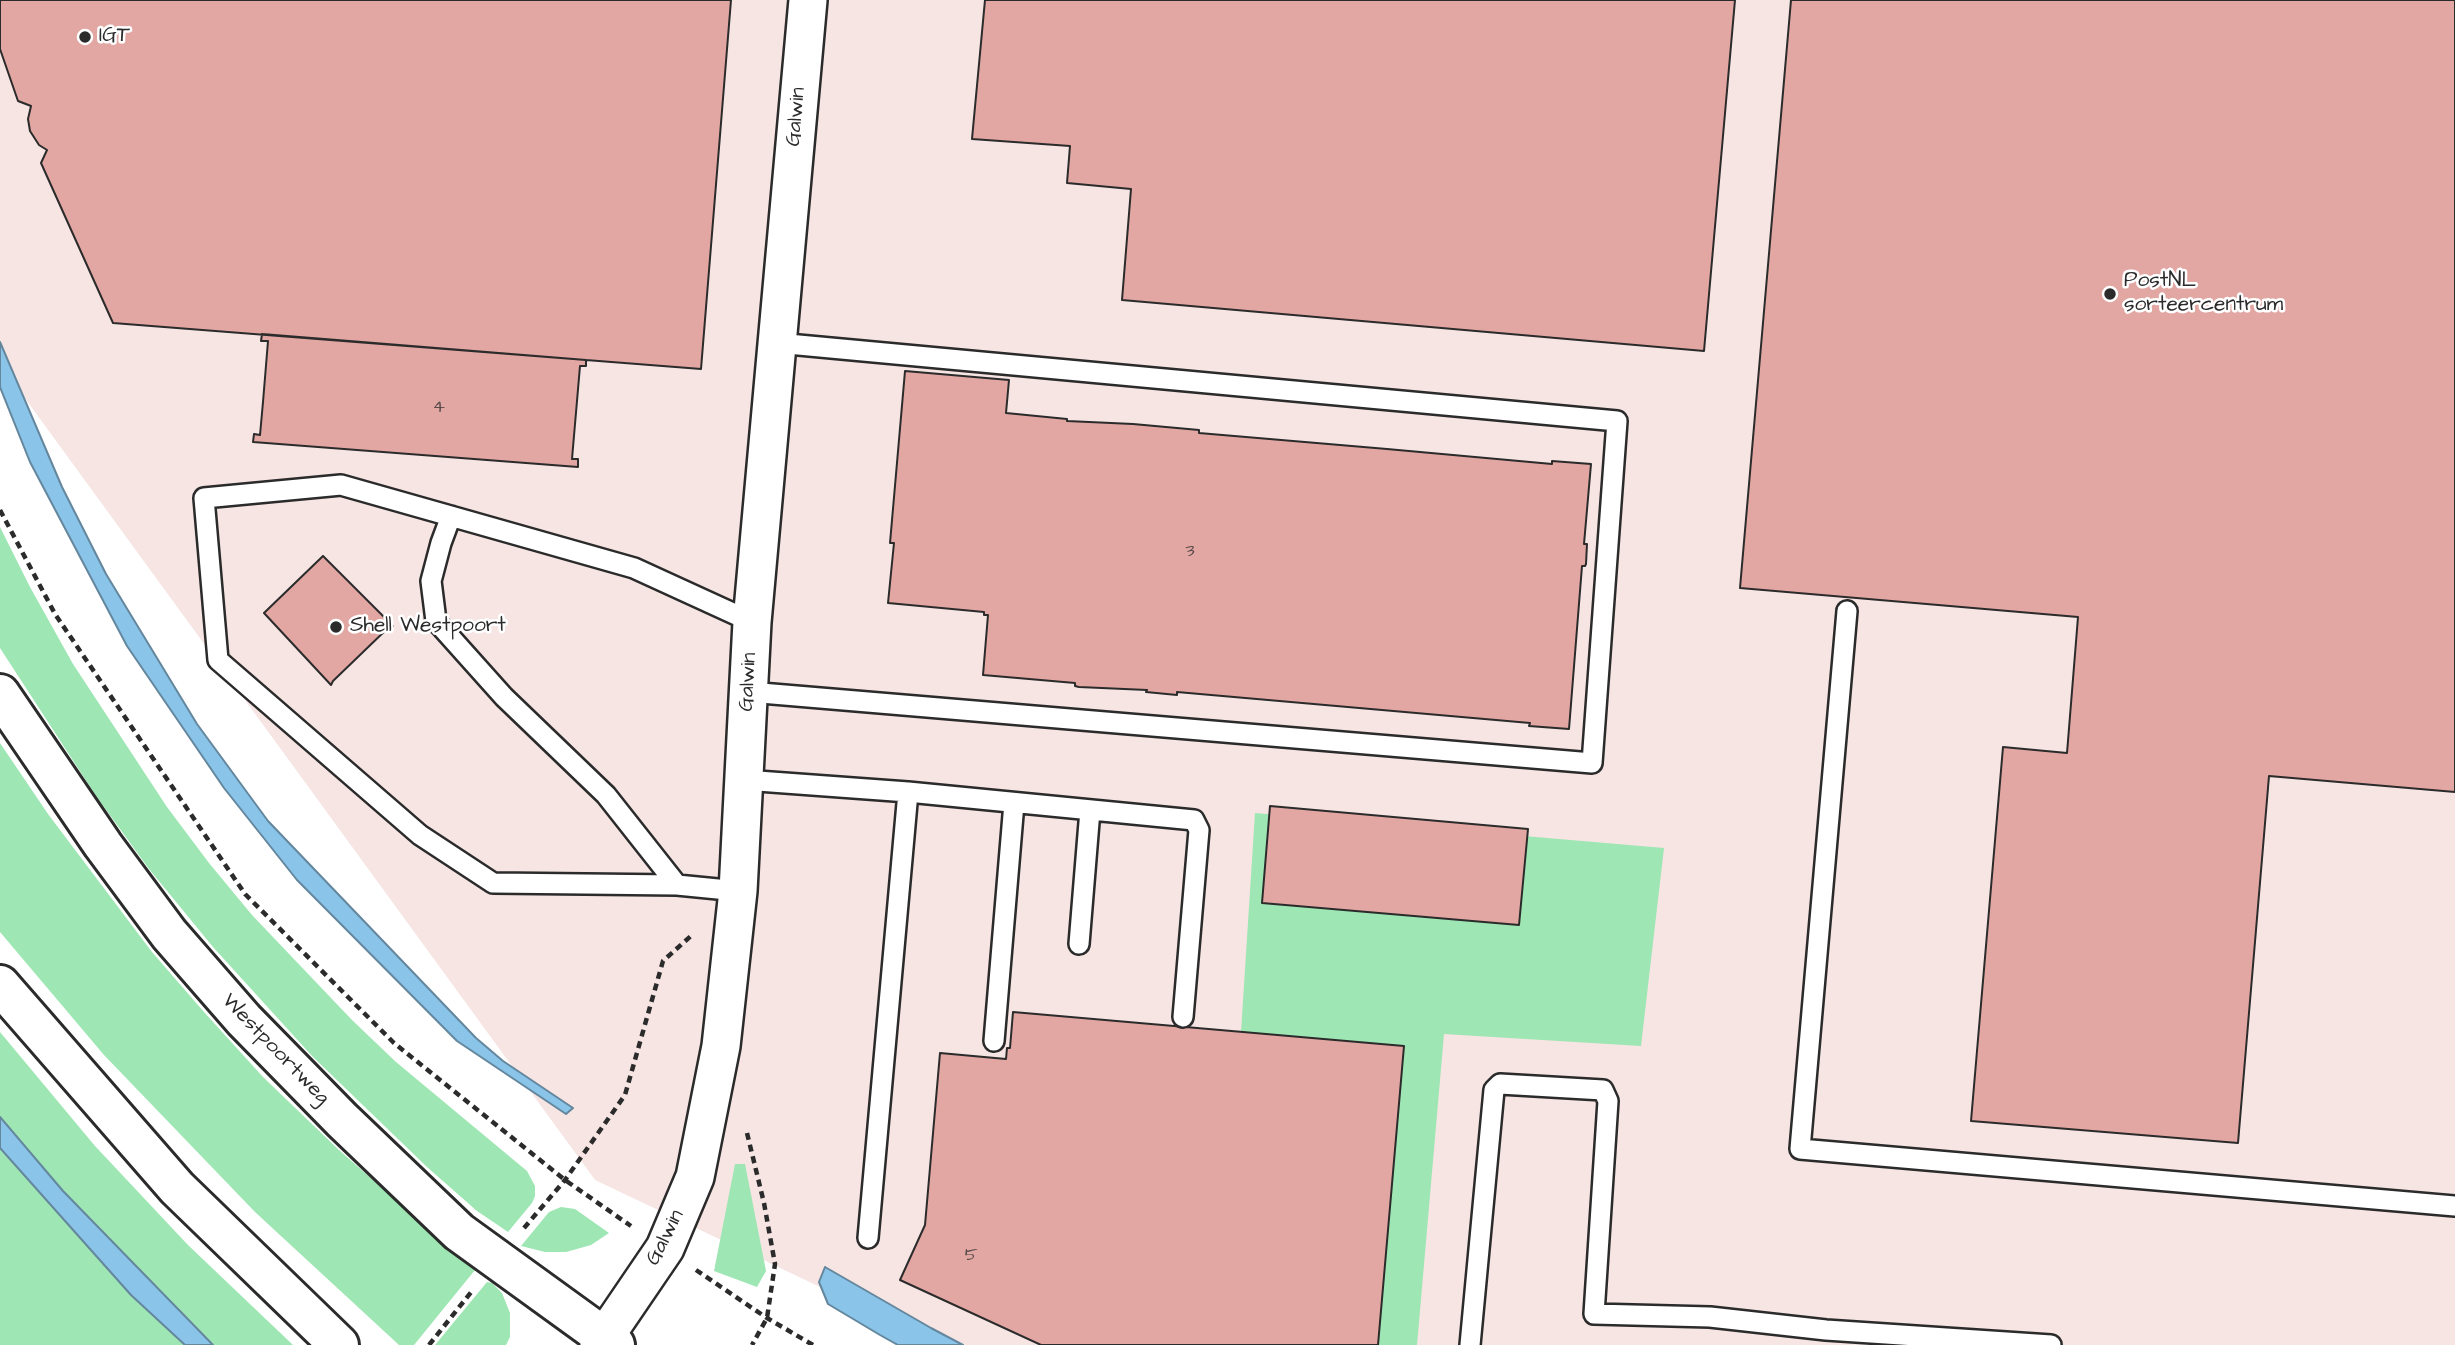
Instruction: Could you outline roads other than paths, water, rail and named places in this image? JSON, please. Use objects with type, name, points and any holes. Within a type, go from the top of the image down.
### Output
[{"type":"main road","name":"Westpoortweg","points":[[0,694],[103,845],[169,934],[244,1020],[342,1120],[450,1222],[606,1343]]},
{"type":"main road","points":[[0,985],[177,1188],[339,1345]]},
{"type":"street","name":"Galwin","points":[[606,1343],[665,1248],[695,1177],[721,1046],[738,891],[752,622],[808,0]]},
{"type":"lane","points":[[749,692],[1592,763],[1617,421],[777,343]]},
{"type":"lane","points":[[738,891],[677,886],[492,883],[420,835],[218,660],[204,498],[341,485],[634,568],[752,622]]},
{"type":"lane","points":[[451,516],[431,581],[436,621],[504,697],[606,795],[677,886]]},
{"type":"lane","points":[[1847,611],[1800,1149],[2455,1206]]},
{"type":"lane","points":[[744,780],[908,792],[1194,820],[1199,830],[1182,1017]]},
{"type":"lane","points":[[868,1238],[908,792]]},
{"type":"lane","points":[[994,1041],[1014,803]]},
{"type":"lane","points":[[1079,944],[1090,810]]},
{"type":"lane","points":[[1470,1345],[1494,1090],[1500,1084],[1603,1090],[1608,1101],[1594,1314],[1710,1317],[1826,1329],[2052,1345]]},
{"type":"water","points":[[0,342],[62,487],[106,574],[197,724],[268,821],[476,1038],[503,1061],[573,1108],[566,1114],[457,1041],[297,880],[224,788],[127,646],[30,462],[0,387]]},
{"type":"water","points":[[0,1117],[63,1191],[213,1345],[185,1345],[131,1295],[0,1148]]},
{"type":"water","points":[[825,1267],[963,1345],[898,1345],[880,1335],[828,1304],[819,1282]]},
{"type":"place","name":"IGT","points":[[85,37]]},
{"type":"place","name":"PostNL sorteercentrum","points":[[2110,294]]},
{"type":"place","name":"Shell Westpoort","points":[[336,627]]}]
